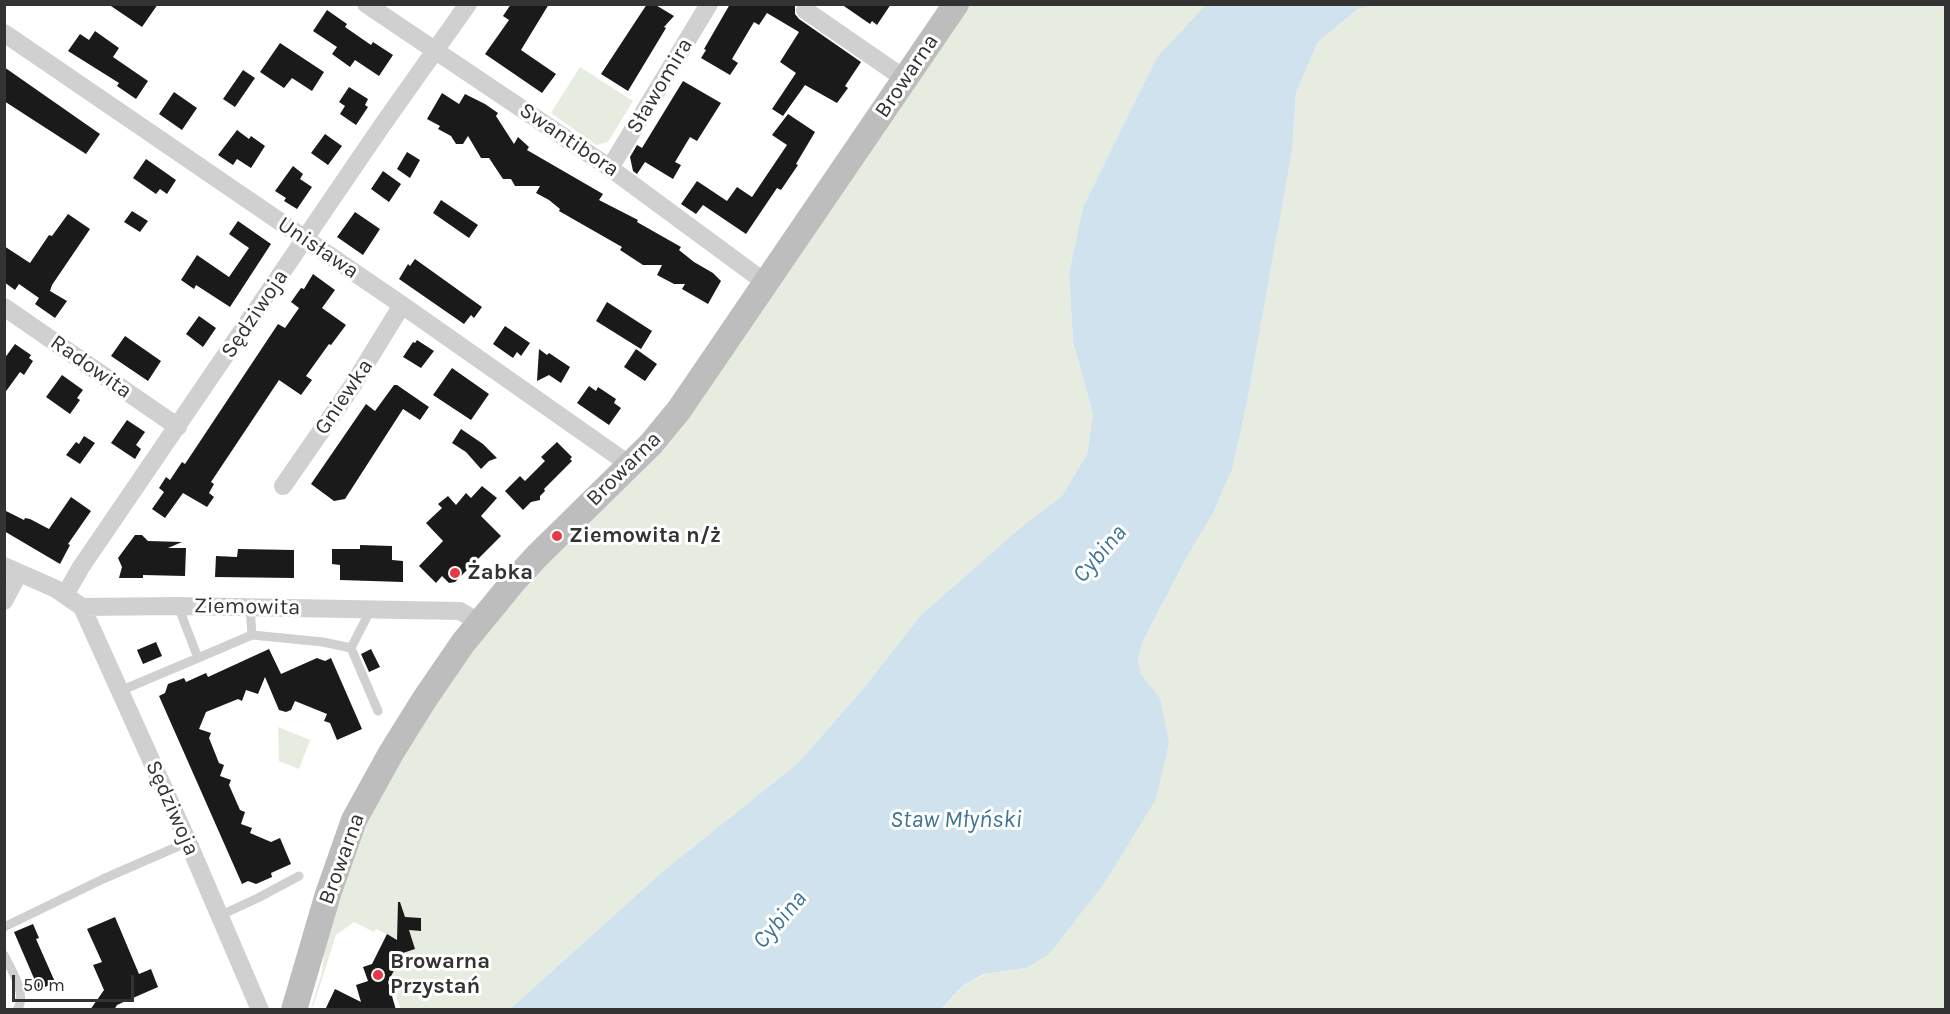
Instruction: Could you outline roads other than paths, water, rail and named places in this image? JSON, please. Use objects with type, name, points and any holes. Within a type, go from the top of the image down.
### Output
[{"type":"street","name":"Swantibora","points":[[366,4],[610,168],[766,283]]},
{"type":"street","name":"Sędziwoja","points":[[65,595],[81,567],[381,127],[437,51],[468,4]]},
{"type":"street","name":"Sławomira","points":[[610,168],[709,4]]},
{"type":"street","name":"Browarna","points":[[294,1010],[339,859],[358,811],[424,700],[480,623],[537,556],[666,428],[956,4]]},
{"type":"street","points":[[805,10],[905,79]]},
{"type":"street","name":"Unisława","points":[[4,33],[402,305],[630,465]]},
{"type":"street","name":"Gniewka","points":[[282,486],[351,388],[402,305]]},
{"type":"street","name":"Radowita","points":[[4,307],[177,427]]},
{"type":"street","points":[[4,601],[12,570],[56,589],[82,607]]},
{"type":"street","name":"Ziemowita","points":[[82,607],[178,606],[460,611],[480,623]]},
{"type":"street","name":"Sędziwoja","points":[[82,607],[188,842],[260,1010]]},
{"type":"lane","points":[[178,606],[198,658]]},
{"type":"lane","points":[[250,607],[252,634]]},
{"type":"lane","points":[[351,648],[371,609]]},
{"type":"lane","points":[[120,691],[252,634],[323,642],[351,648]]},
{"type":"lane","points":[[351,648],[378,711]]},
{"type":"lane","points":[[4,927],[103,879],[188,842]]},
{"type":"lane","points":[[219,916],[299,876]]},
{"type":"lane","points":[[4,955],[22,995],[17,1010]]},
{"type":"water","name":"Staw Młyński","points":[[1207,4],[1376,5],[1358,9],[1318,42],[1296,93],[1292,151],[1246,408],[1232,470],[1213,513],[1184,562],[1143,641],[1138,658],[1141,674],[1160,698],[1169,742],[1156,799],[1105,882],[1049,954],[1026,968],[984,974],[963,985],[942,1009],[510,1009],[662,872],[798,763],[863,689],[920,616],[1021,527],[1062,496],[1087,454],[1093,414],[1073,342],[1069,273],[1083,207],[1157,57]]},
{"type":"place","name":"Ziemowita n/ż","points":[[557,536]]},
{"type":"place","name":"Żabka","points":[[455,573]]},
{"type":"place","name":"Browarna Przystań","points":[[378,975]]},
{"type":"water label","name":"Cybina","points":[[1100,554]]},
{"type":"water label","name":"Cybina","points":[[780,920]]}]
